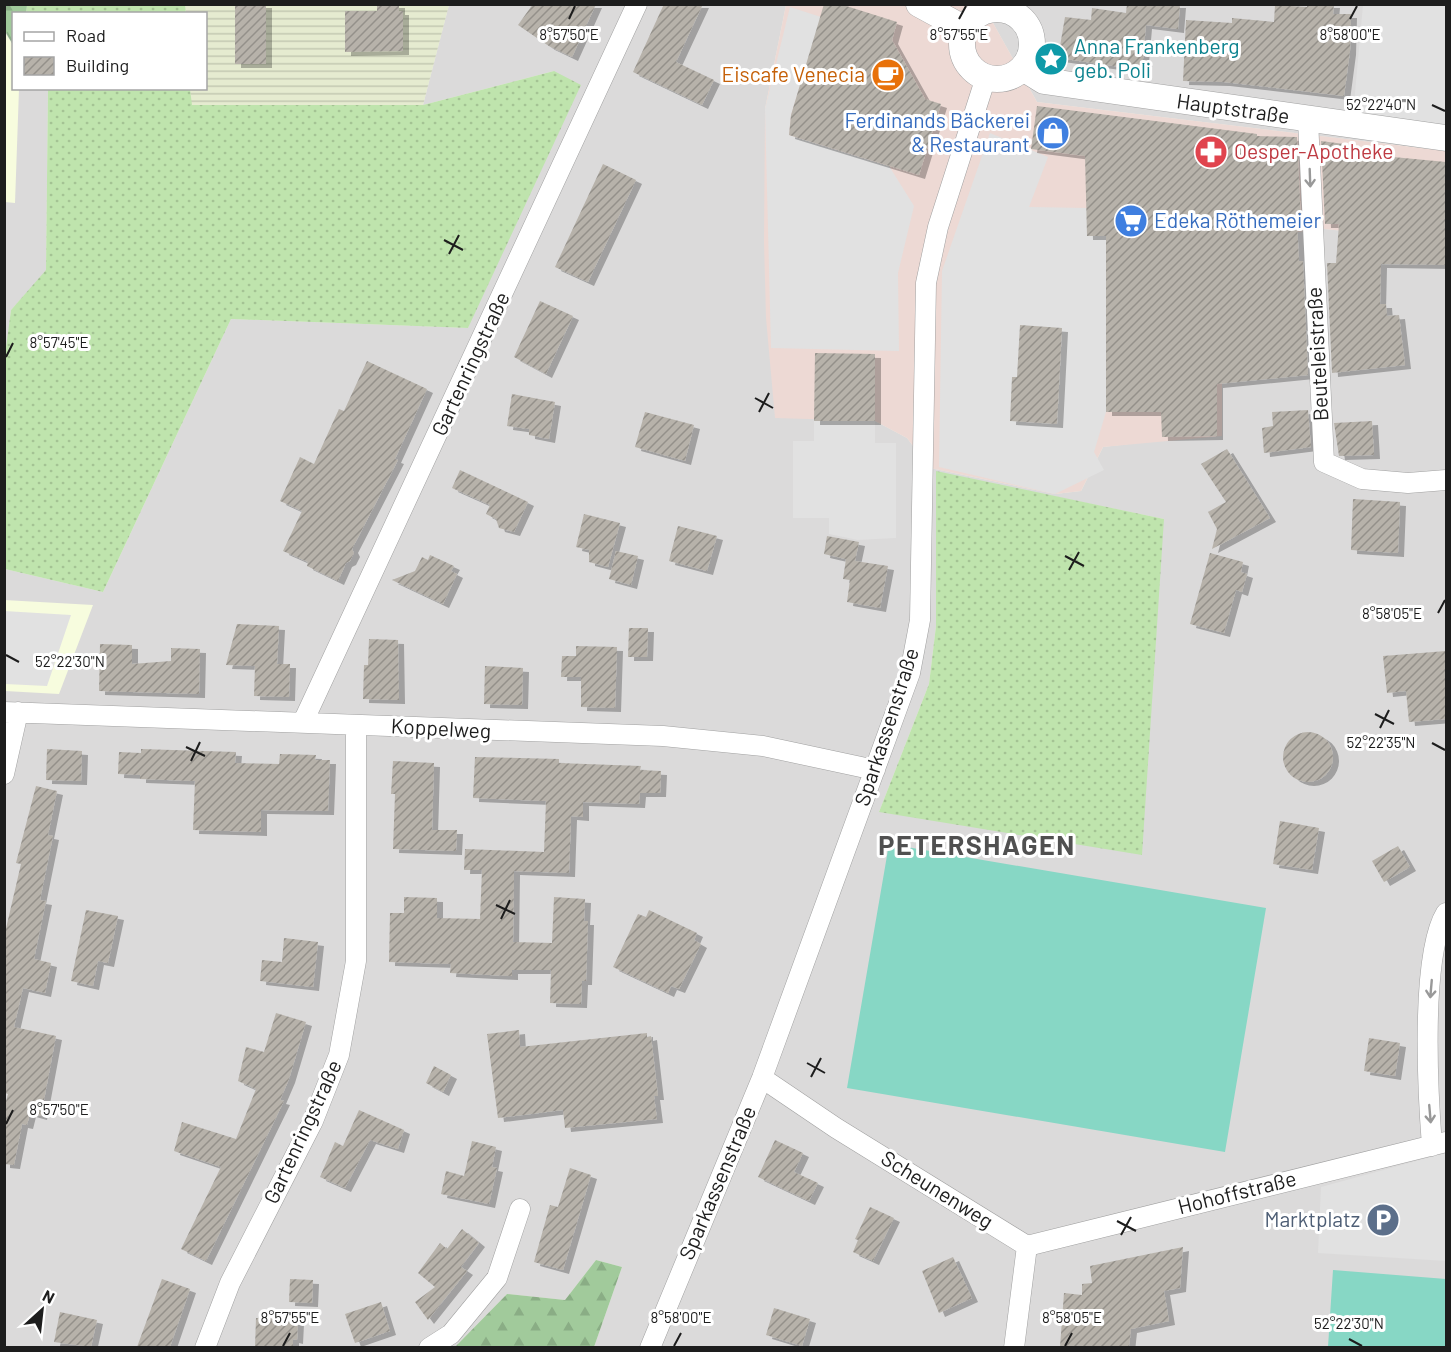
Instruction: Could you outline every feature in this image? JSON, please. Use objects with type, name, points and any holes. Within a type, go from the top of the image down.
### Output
[{"type":"street","name":"Gartenringstraße","points":[[303,722],[637,4]]},
{"type":"street","points":[[919,4],[965,28]]},
{"type":"street","points":[[1004,7],[1017,15],[1030,33],[1031,55],[1023,68],[1014,76],[1002,80],[986,77],[969,66],[963,54],[962,41],[965,28],[975,17],[988,10],[1004,7]]},
{"type":"street","name":"Hauptstraße","points":[[1023,68],[1044,81],[1446,138]]},
{"type":"street","name":"Sparkassenstraße","points":[[650,1347],[762,1078],[910,673],[920,620],[926,283],[938,227],[986,77]]},
{"type":"street","name":"Beuteleistraße","points":[[1308,120],[1324,462],[1362,479],[1408,483],[1446,480]]},
{"type":"street","name":"Koppelweg","points":[[11,712],[663,736],[763,746],[875,770]]},
{"type":"street","points":[[4,774],[11,712]]},
{"type":"street","name":"Gartenringstraße","points":[[205,1347],[230,1283],[313,1121],[339,1055],[356,961],[356,725]]},
{"type":"street","points":[[1439,1144],[1427,1082],[1434,960],[1446,913]]},
{"type":"street","name":"Scheunenweg","points":[[762,1078],[836,1128],[1027,1246]]},
{"type":"street","name":"Hohoffstraße","points":[[1027,1246],[1439,1144]]},
{"type":"street","points":[[429,1347],[451,1334],[497,1278],[520,1209]]},
{"type":"street","points":[[1014,1347],[1027,1246]]},
{"type":"shaded area","points":[[5,5],[27,5],[26,12],[12,12],[12,90],[48,90],[46,271],[11,310],[5,363]]},
{"type":"shaded area","points":[[185,5],[449,5],[423,105],[191,105],[190,90],[207,90],[207,12],[186,12]]},
{"type":"shaded area","points":[[449,5],[786,5],[765,109],[875,421],[907,438],[930,468],[1055,494],[1081,491],[1103,447],[1137,443],[1222,280],[1256,237],[1324,229],[1446,241],[1446,1347],[594,1347],[622,1267],[596,1260],[565,1300],[507,1294],[455,1347],[5,1348],[5,569],[103,592],[231,319],[468,328],[554,71],[423,105]],"holes":[[[936,472],[1164,519],[879,812],[929,684],[936,626]]]},
{"type":"shaded area","points":[[786,5],[983,5],[1037,102],[1446,151],[1446,241],[1324,229],[1255,237],[1222,280],[1222,436],[1103,447],[1081,491],[1055,494],[930,468],[907,438],[875,421],[775,418],[766,318],[765,109]]},
{"type":"shaded area","points":[[983,5],[1446,5],[1446,151],[1037,102]]},
{"type":"shaded area","points":[[1363,5],[1446,5],[1446,126],[1353,115]]},
{"type":"shaded area","points":[[790,7],[821,17],[791,115],[789,135],[889,166],[914,206],[898,273],[899,351],[771,348],[765,109]]},
{"type":"shaded area","points":[[4,31],[12,43],[12,90],[19,90],[15,203],[5,202]]},
{"type":"shaded area","points":[[990,133],[1048,157],[1029,207],[1087,208],[1087,236],[1106,236],[1106,412],[1094,452],[1104,470],[1055,494],[939,467],[942,271]]},
{"type":"shaded area","points":[[814,421],[875,421],[875,443],[896,443],[896,538],[858,540],[829,534],[829,518],[793,518],[793,441],[814,441]]},
{"type":"shaded area","points":[[4,600],[93,605],[59,694],[5,691]]},
{"type":"shaded area","points":[[4,611],[71,615],[47,686],[5,684]]},
{"type":"shaded area","points":[[889,844],[1266,908],[1225,1152],[847,1088]]},
{"type":"shaded area","name":"Marktplatz","points":[[1446,1153],[1446,1261],[1318,1253],[1321,1187]]},
{"type":"shaded area","points":[[1333,1270],[1446,1279],[1446,1347],[1328,1347]]},
{"type":"green space","points":[[27,4],[185,5],[186,12],[26,12]]},
{"type":"green space","points":[[4,5],[27,5],[26,12],[12,12],[12,43],[5,31]]},
{"type":"green space","points":[[554,71],[581,85],[468,328],[231,319],[103,592],[5,569],[4,363],[11,310],[46,270],[48,90],[190,90],[192,105],[423,105]]},
{"type":"green space","points":[[936,471],[1164,519],[1142,855],[879,812],[929,684],[936,626]]},
{"type":"green space","points":[[596,1260],[622,1267],[594,1347],[455,1347],[507,1294],[565,1300]]},
{"type":"building","points":[[235,4],[266,4],[266,64],[235,64]]},
{"type":"building","points":[[377,4],[399,4],[399,11],[403,11],[403,51],[345,52],[345,11],[377,11]]},
{"type":"building","points":[[533,4],[596,4],[572,57],[549,46],[518,25]]},
{"type":"building","points":[[664,4],[703,4],[676,62],[714,80],[702,105],[633,72]]},
{"type":"building","points":[[824,4],[840,4],[897,22],[892,40],[925,99],[941,104],[919,175],[789,135],[791,115]]},
{"type":"building","points":[[1127,4],[1180,4],[1178,29],[1146,25],[1142,70],[1058,58],[1065,17],[1091,20],[1092,8],[1126,13]]},
{"type":"building","points":[[1307,4],[1334,4],[1333,14],[1351,14],[1350,51],[1344,96],[1224,82],[1183,81],[1186,20],[1232,23],[1232,18],[1274,22],[1275,5],[1307,7]]},
{"type":"building","points":[[1037,106],[1257,134],[1257,136],[1297,137],[1301,222],[1297,222],[1299,261],[1303,261],[1308,375],[1217,384],[1217,436],[1162,437],[1161,412],[1106,412],[1106,236],[1087,236],[1085,156],[1031,149]]},
{"type":"building","points":[[1321,141],[1352,145],[1351,153],[1446,162],[1446,265],[1381,264],[1380,304],[1386,304],[1387,316],[1399,315],[1405,365],[1332,373],[1327,263],[1336,263],[1339,224],[1325,224]]},
{"type":"building","points":[[603,164],[636,180],[588,282],[555,267]]},
{"type":"building","points":[[540,301],[573,316],[546,374],[514,357]]},
{"type":"building","points":[[1020,325],[1062,328],[1057,424],[1010,421],[1012,377],[1017,377]]},
{"type":"building","points":[[815,353],[875,354],[875,421],[814,421]]},
{"type":"building","points":[[367,361],[427,389],[395,459],[398,460],[352,549],[354,553],[350,561],[346,563],[338,581],[307,566],[308,562],[283,551],[302,511],[280,501],[300,457],[314,464],[339,409],[344,411]]},
{"type":"building","points":[[512,394],[555,402],[549,439],[529,435],[529,429],[507,426]]},
{"type":"building","points":[[1308,410],[1311,447],[1264,453],[1262,428],[1273,426],[1272,412]]},
{"type":"building","points":[[645,412],[694,425],[685,461],[635,447]]},
{"type":"building","points":[[1372,421],[1374,455],[1339,456],[1334,423]]},
{"type":"building","points":[[1227,449],[1270,518],[1212,549],[1217,529],[1208,512],[1226,502],[1201,464]]},
{"type":"building","points":[[460,470],[528,502],[514,532],[499,528],[496,519],[486,514],[490,505],[452,488]]},
{"type":"building","points":[[1353,499],[1400,502],[1398,553],[1351,550]]},
{"type":"building","points":[[584,514],[620,523],[608,567],[589,562],[589,550],[576,547]]},
{"type":"building","points":[[678,526],[717,536],[707,571],[669,561]]},
{"type":"building","points":[[827,536],[859,542],[855,561],[888,566],[880,608],[847,602],[850,580],[843,579],[846,559],[824,554]]},
{"type":"building","points":[[616,551],[638,556],[631,585],[609,579]]},
{"type":"building","points":[[1210,553],[1243,562],[1241,572],[1247,574],[1242,592],[1236,590],[1224,633],[1190,624]]},
{"type":"building","points":[[430,555],[454,566],[451,571],[457,574],[443,604],[392,580],[415,571],[422,557],[428,560]]},
{"type":"building","points":[[237,624],[279,626],[277,664],[290,664],[289,697],[254,696],[255,666],[226,665]]},
{"type":"building","points":[[629,628],[648,628],[647,657],[628,657]]},
{"type":"building","points":[[369,639],[398,640],[399,700],[363,699],[364,665],[368,665]]},
{"type":"building","points":[[100,644],[132,645],[132,664],[171,661],[171,648],[200,649],[199,694],[99,691]]},
{"type":"building","points":[[576,646],[617,647],[615,708],[581,707],[581,677],[561,677],[562,656],[576,656]]},
{"type":"building","points":[[1446,651],[1446,719],[1409,722],[1406,691],[1387,693],[1383,656]]},
{"type":"building","points":[[485,666],[523,668],[522,705],[484,704]]},
{"type":"building","points":[[1308,732],[1317,734],[1328,743],[1333,757],[1331,766],[1322,777],[1308,782],[1299,780],[1288,771],[1283,757],[1285,748],[1294,737]]},
{"type":"building","points":[[47,749],[82,751],[81,781],[46,780]]},
{"type":"building","points":[[141,749],[236,752],[235,763],[279,764],[280,754],[316,755],[315,760],[330,760],[328,811],[261,810],[261,832],[193,830],[195,781],[140,779],[140,775],[118,774],[119,752],[141,753]]},
{"type":"building","points":[[475,757],[559,759],[559,763],[641,766],[640,770],[661,771],[660,793],[640,793],[639,804],[583,802],[583,817],[571,816],[569,873],[514,871],[513,942],[552,943],[554,897],[585,899],[584,921],[588,921],[586,981],[582,981],[581,1004],[550,1003],[551,970],[512,970],[512,976],[450,973],[451,964],[389,962],[390,913],[404,913],[404,897],[437,898],[437,918],[480,919],[482,870],[464,870],[465,849],[544,852],[546,801],[473,798]]},
{"type":"building","points":[[393,761],[434,763],[432,830],[457,830],[456,851],[393,849],[395,794],[391,794]]},
{"type":"building","points":[[36,786],[57,791],[48,835],[53,836],[40,900],[46,901],[34,959],[51,963],[45,993],[23,988],[14,1027],[56,1036],[41,1116],[30,1113],[27,1125],[22,1124],[14,1165],[4,1164],[4,1108],[8,1094],[4,1093],[4,937],[21,864],[16,863]]},
{"type":"building","points":[[1280,821],[1319,828],[1312,870],[1273,864]]},
{"type":"building","points":[[1398,846],[1410,867],[1384,882],[1372,861]]},
{"type":"building","points":[[86,910],[118,916],[108,963],[98,961],[93,986],[71,981]]},
{"type":"building","points":[[649,910],[697,933],[694,940],[701,944],[679,989],[671,986],[668,993],[613,967],[638,914],[646,917]]},
{"type":"building","points":[[284,938],[318,942],[313,987],[260,981],[262,960],[282,962]]},
{"type":"building","points":[[276,1013],[306,1022],[289,1079],[280,1100],[284,1101],[206,1261],[181,1249],[221,1167],[174,1151],[182,1122],[236,1139],[256,1089],[238,1081],[246,1047],[264,1052]]},
{"type":"building","points":[[519,1030],[520,1047],[647,1033],[647,1037],[651,1036],[658,1096],[654,1096],[657,1119],[565,1128],[563,1110],[498,1118],[487,1034]]},
{"type":"building","points":[[1369,1038],[1400,1043],[1395,1076],[1364,1071]]},
{"type":"building","points":[[434,1066],[451,1075],[443,1092],[426,1083]]},
{"type":"building","points":[[359,1110],[404,1130],[398,1149],[370,1140],[345,1188],[320,1177],[335,1142],[343,1146]]},
{"type":"building","points":[[775,1140],[803,1153],[794,1172],[818,1183],[809,1201],[758,1177]]},
{"type":"building","points":[[472,1141],[496,1147],[492,1167],[497,1168],[489,1204],[441,1194],[446,1171],[464,1176]]},
{"type":"building","points":[[570,1168],[591,1175],[563,1270],[534,1262],[550,1205],[558,1207]]},
{"type":"building","points":[[870,1207],[894,1218],[873,1261],[853,1252],[858,1240],[855,1239]]},
{"type":"building","points":[[462,1229],[479,1243],[461,1267],[467,1271],[428,1320],[415,1302],[435,1287],[418,1273],[440,1243],[447,1249]]},
{"type":"building","points":[[1183,1247],[1180,1288],[1164,1291],[1169,1321],[1131,1329],[1129,1347],[1060,1347],[1064,1293],[1082,1295],[1082,1284],[1092,1283],[1090,1266]]},
{"type":"building","points":[[953,1257],[972,1298],[939,1313],[922,1271]]},
{"type":"building","points":[[162,1279],[190,1289],[170,1347],[137,1347]]},
{"type":"building","points":[[290,1279],[313,1280],[312,1303],[289,1302]]},
{"type":"building","points":[[381,1302],[390,1331],[355,1343],[345,1314]]},
{"type":"building","points":[[774,1308],[810,1319],[802,1346],[766,1335]]},
{"type":"building","points":[[60,1312],[97,1320],[91,1347],[54,1342]]},
{"type":"building","points":[[256,1318],[298,1320],[297,1340],[293,1339],[293,1347],[255,1347]]},
{"type":"place","name":"Anna Frankenberg geb. Poli","points":[[1051,59]]},
{"type":"place","name":"Eiscafe Venecia","points":[[888,75]]},
{"type":"place","name":"Ferdinands Bäckerei & Restaurant","points":[[1053,133]]},
{"type":"place","name":"Oesper-Apotheke","points":[[1211,152]]},
{"type":"place","name":"Edeka Röthemeier","points":[[1131,221]]},
{"type":"place","name":"Marktplatz","points":[[1383,1220]]},
{"type":"district","name":"PETERSHAGEN","points":[[977,846]]}]
